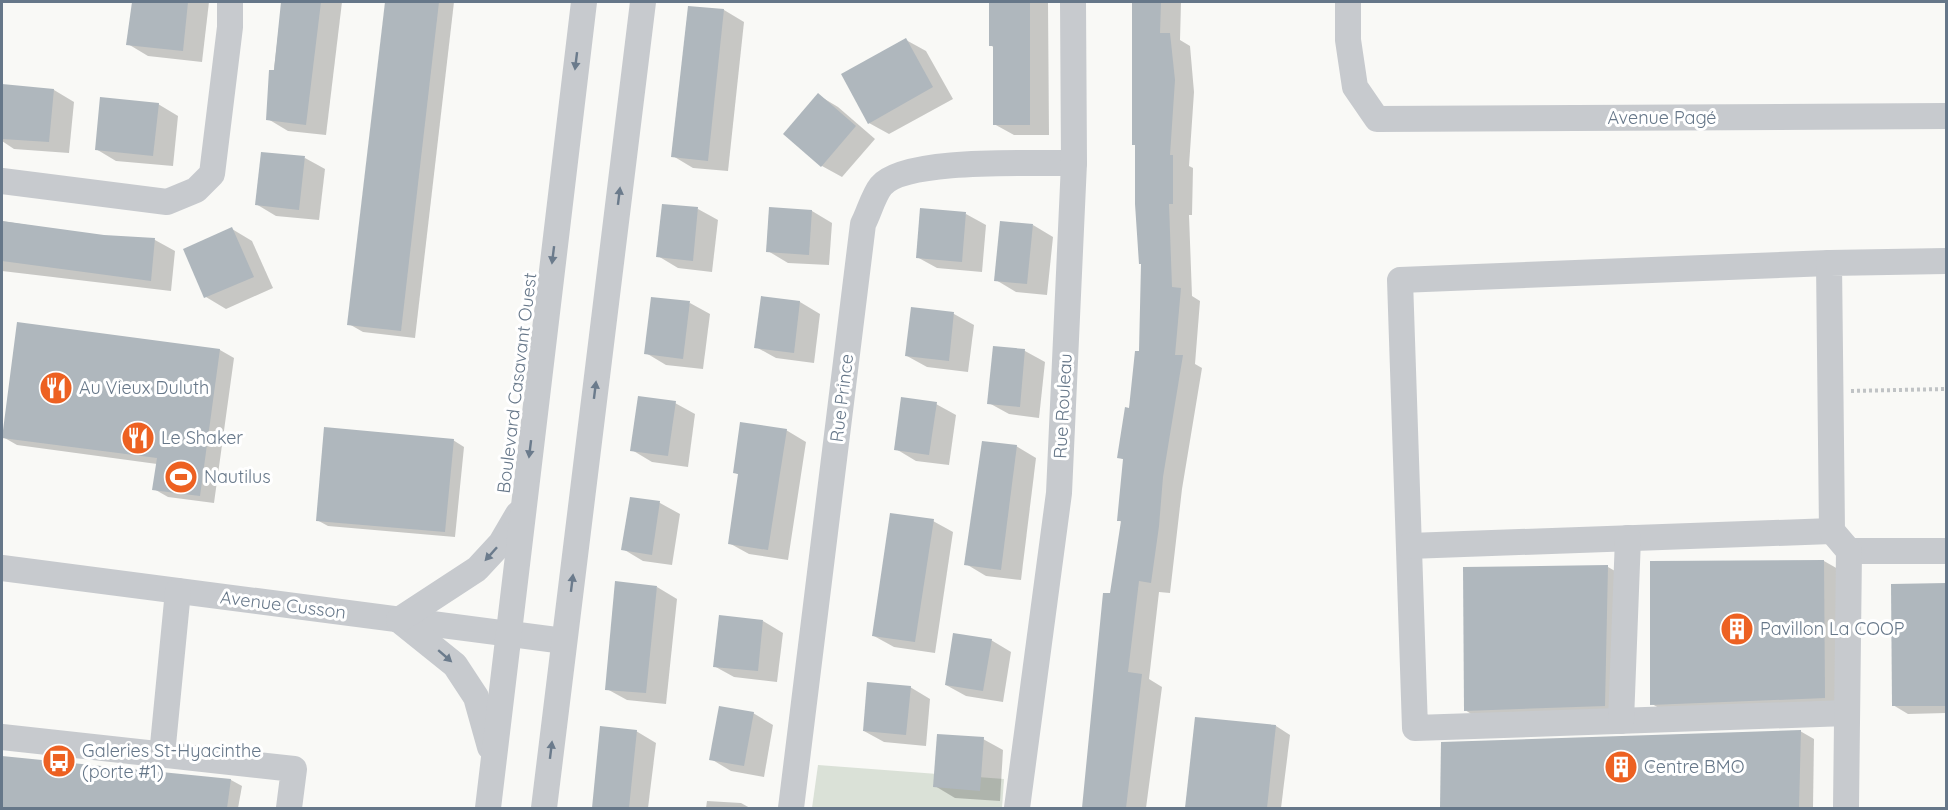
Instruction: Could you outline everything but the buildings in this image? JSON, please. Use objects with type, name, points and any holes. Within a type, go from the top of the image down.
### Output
[{"type":"street","points":[[2,181],[167,202],[196,190],[212,174],[230,27],[230,2]]},
{"type":"street","name":"Boulevard Casavant Ouest","points":[[488,808],[584,2]]},
{"type":"street","points":[[544,808],[643,2]]},
{"type":"street","name":"Rue Rouleau","points":[[1017,808],[1059,493],[1074,163],[1073,2]]},
{"type":"street","name":"Avenue Pagé","points":[[1348,2],[1348,40],[1354,87],[1377,119],[1947,116]]},
{"type":"street","name":"Rue Prince","points":[[791,808],[863,224],[881,186],[898,174],[943,165],[1074,163]]},
{"type":"street","points":[[1847,713],[1415,728],[1400,280],[1829,263],[1947,261]]},
{"type":"street","points":[[1829,263],[1832,531],[1849,550],[1846,808]]},
{"type":"street","points":[[493,760],[476,697],[455,665],[399,620],[477,569],[501,543],[523,506]]},
{"type":"street","points":[[1409,546],[1832,531]]},
{"type":"street","points":[[1621,721],[1628,538]]},
{"type":"street","points":[[1849,550],[1947,551]]},
{"type":"street","name":"Avenue Cusson","points":[[2,568],[564,641]]},
{"type":"street","points":[[162,755],[178,591]]},
{"type":"street","points":[[2,737],[294,769],[289,808]]},
{"type":"path","points":[[1844,391],[1947,389]]},
{"type":"shaded area","points":[[818,765],[1004,779],[1002,808],[812,808]]},
{"type":"place","name":"Au Vieux Duluth","points":[[56,388]]},
{"type":"place","name":"Le Shaker","points":[[138,438]]},
{"type":"place","name":"Nautilus","points":[[181,477]]},
{"type":"place","name":"Pavillon La COOP","points":[[1737,629]]},
{"type":"place","name":"Galeries St-Hyacinthe (porte #1)","points":[[59,761]]},
{"type":"place","name":"Centre BMO","points":[[1621,767]]}]
